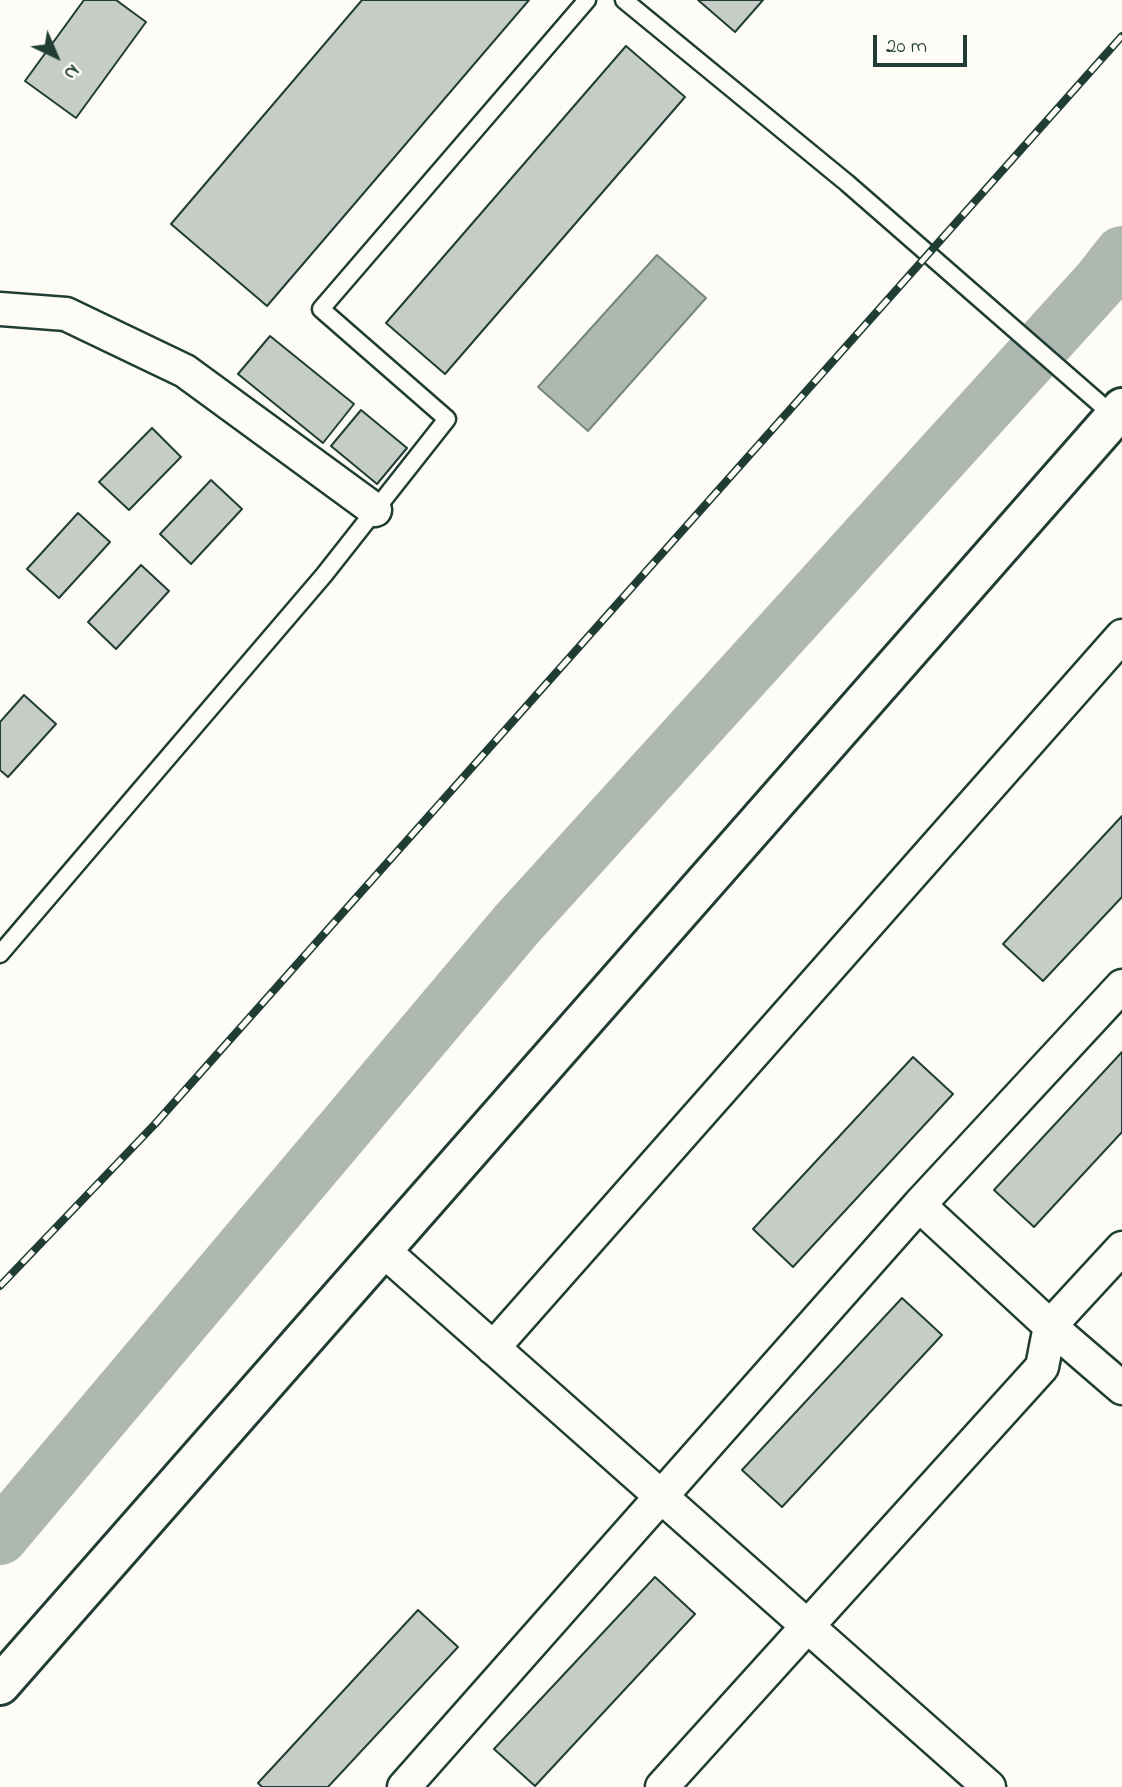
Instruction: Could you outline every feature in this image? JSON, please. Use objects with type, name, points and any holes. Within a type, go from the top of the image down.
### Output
[{"type":"street","points":[[0,309],[66,314],[185,371],[375,510]]},
{"type":"street","points":[[0,1685],[1118,412]]},
{"type":"street","points":[[493,1348],[1122,636]]},
{"type":"street","points":[[404,1787],[919,1205],[1122,986]]},
{"type":"street","points":[[919,1205],[1050,1326],[1122,1388]]},
{"type":"street","points":[[662,1787],[1042,1367],[1050,1326],[1122,1248]]},
{"type":"street","points":[[383,1250],[989,1787]]},
{"type":"lane","points":[[0,954],[324,575],[447,419],[321,309],[587,0]]},
{"type":"lane","points":[[624,0],[847,183],[1118,412]]},
{"type":"shaded area","points":[[657,255],[706,298],[588,431],[538,387]]},
{"type":"building","points":[[84,0],[116,0],[146,22],[76,118],[25,81]]},
{"type":"building","points":[[362,0],[529,0],[267,306],[171,224]]},
{"type":"building","points":[[698,0],[763,0],[735,32]]},
{"type":"building","points":[[626,46],[685,97],[445,374],[386,323]]},
{"type":"building","points":[[270,336],[354,404],[323,443],[238,374]]},
{"type":"building","points":[[361,410],[407,448],[377,484],[331,446]]},
{"type":"building","points":[[152,428],[181,457],[129,510],[99,482]]},
{"type":"building","points":[[211,480],[242,509],[191,564],[160,534]]},
{"type":"building","points":[[78,513],[110,542],[59,598],[27,569]]},
{"type":"building","points":[[141,565],[169,591],[116,649],[88,622]]},
{"type":"building","points":[[24,695],[56,724],[8,777],[0,770],[0,722]]},
{"type":"building","points":[[1122,816],[1122,897],[1043,981],[1003,944]]},
{"type":"building","points":[[1122,1052],[1122,1132],[1034,1227],[994,1190]]},
{"type":"building","points":[[913,1057],[953,1094],[793,1267],[753,1229]]},
{"type":"building","points":[[902,1298],[942,1335],[782,1507],[742,1470]]},
{"type":"building","points":[[655,1577],[695,1614],[535,1786],[494,1749]]},
{"type":"building","points":[[418,1610],[458,1647],[328,1787],[262,1787],[258,1783]]},
{"type":"waterway","points":[[0,1537],[517,924],[1100,282],[1122,254]]},
{"type":"railway","points":[[0,1286],[155,1124],[1122,36]]}]
